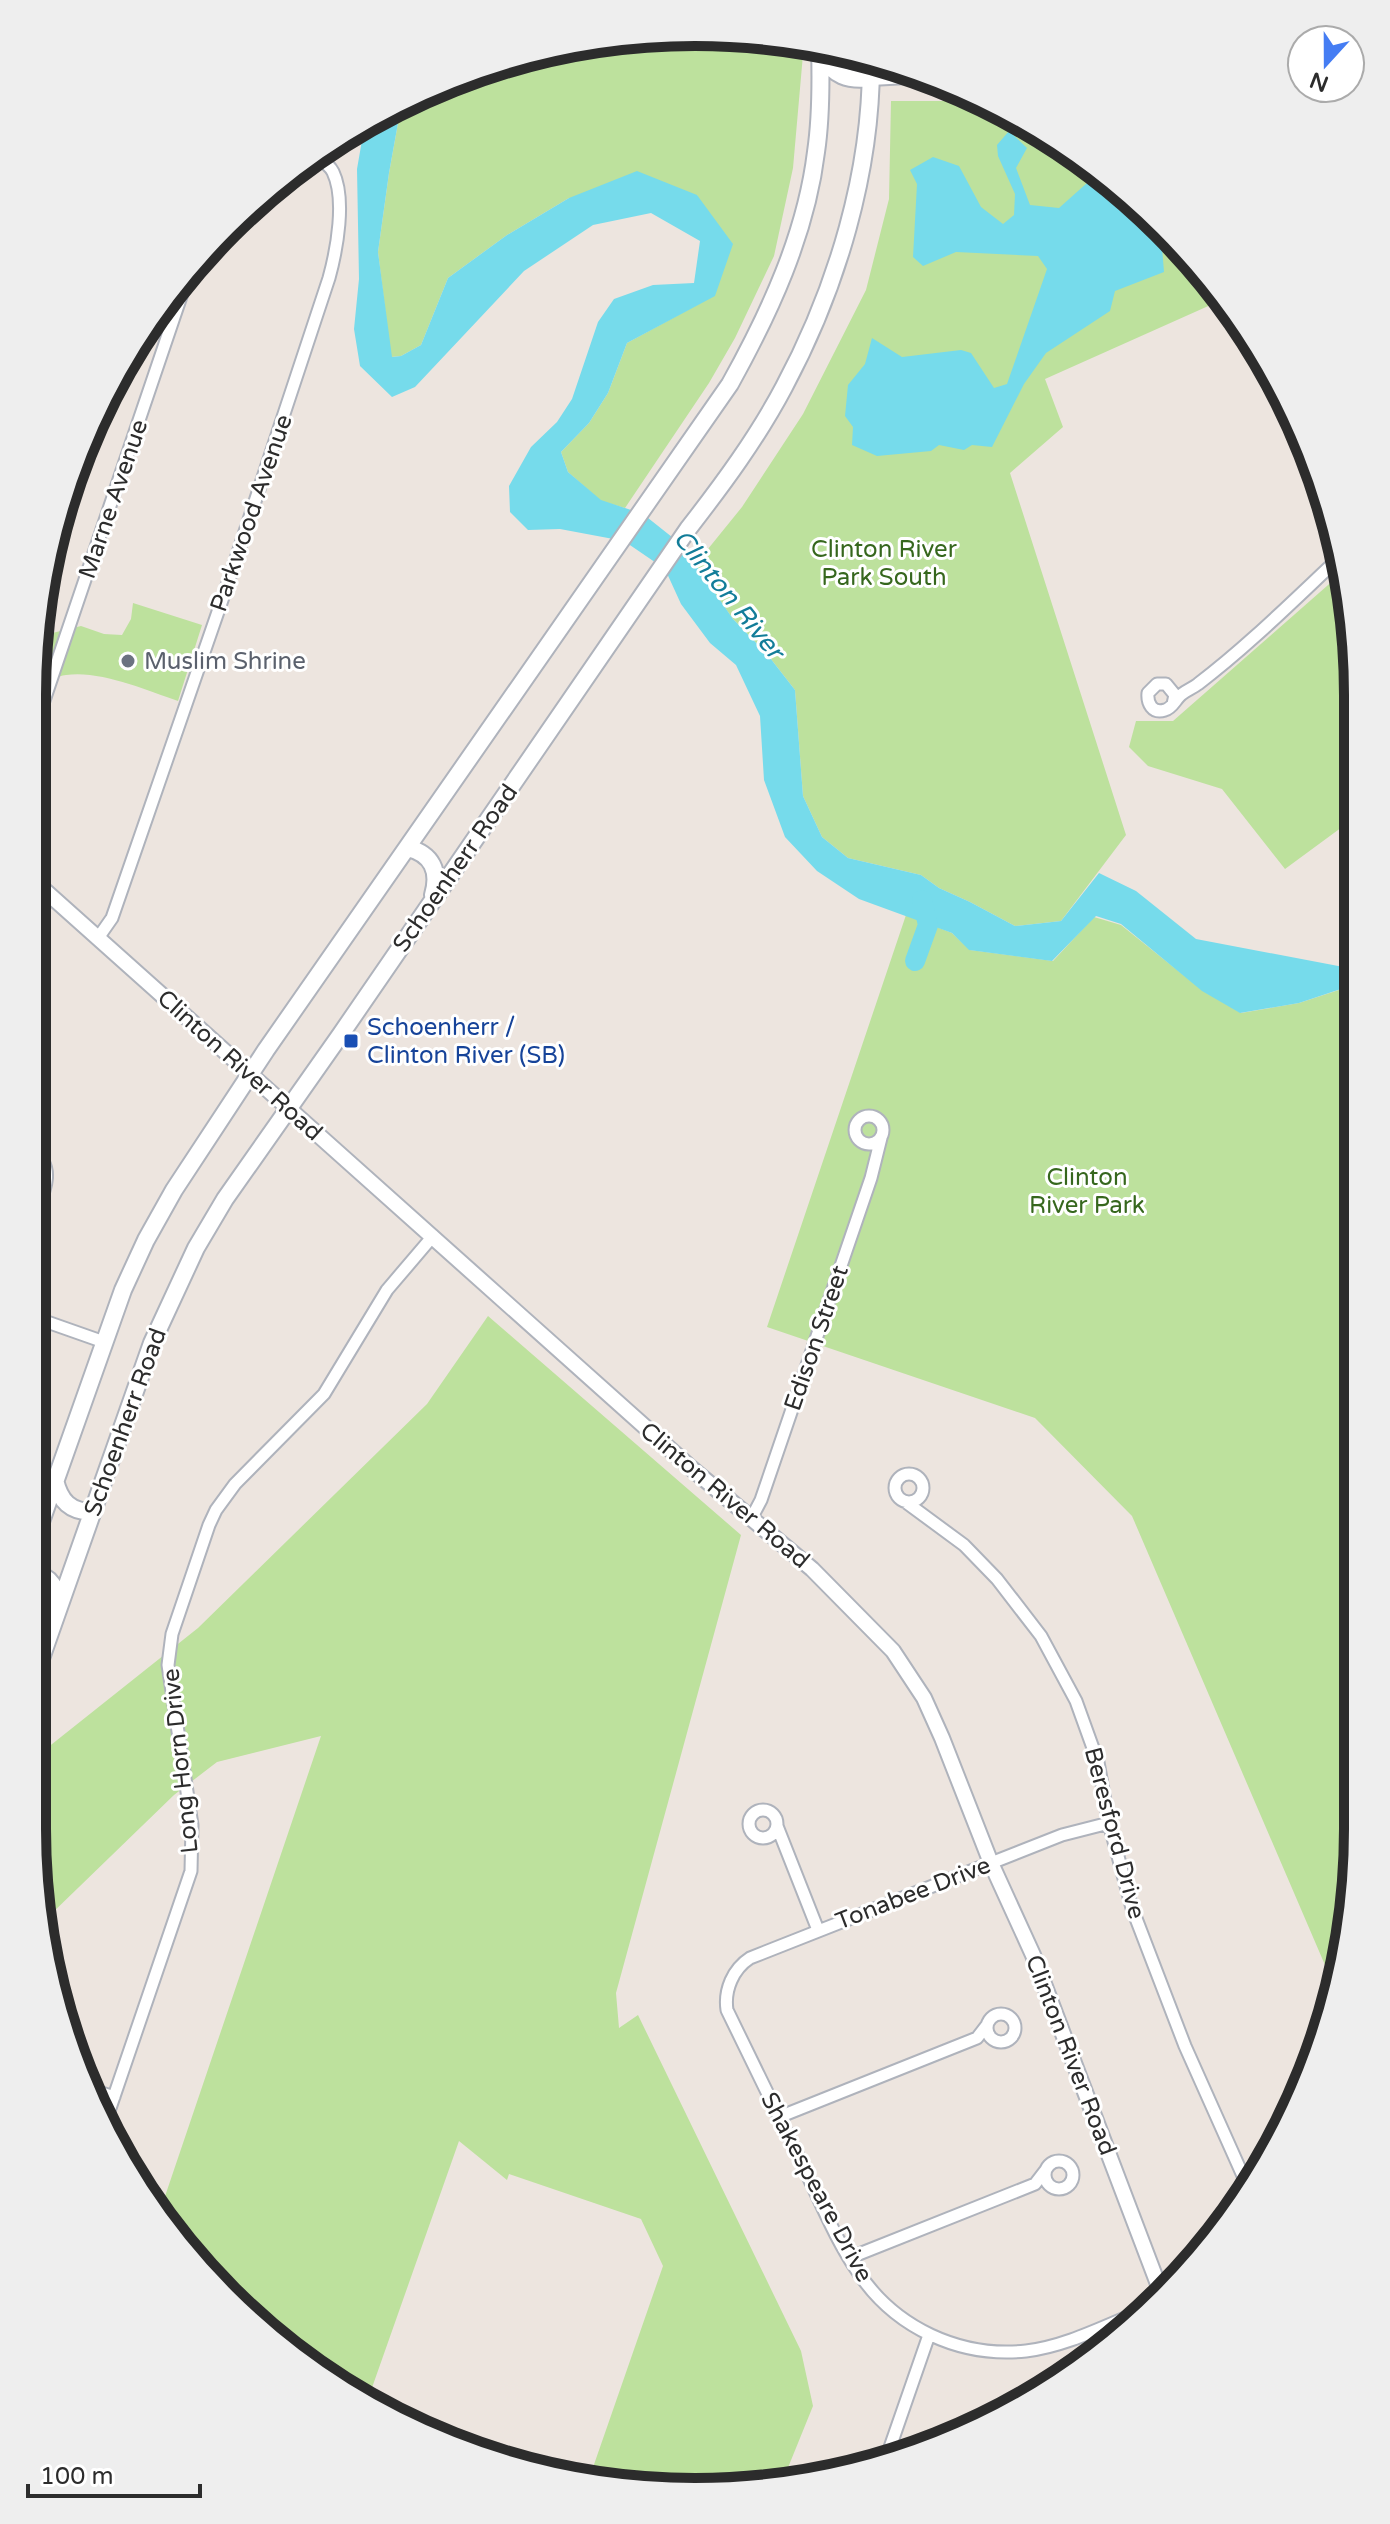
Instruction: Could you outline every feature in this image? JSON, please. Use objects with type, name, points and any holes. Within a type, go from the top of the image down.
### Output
[{"type":"main road","name":"Schoenherr Road","points":[[46,1506],[134,1265],[189,1164],[730,384],[783,274],[800,225],[816,154],[820,58]]},
{"type":"main road","points":[[826,59],[838,75],[855,80],[871,78]]},
{"type":"main road","name":"Schoenherr Road","points":[[46,1645],[152,1343],[184,1271],[225,1199],[688,529],[733,470],[794,368],[821,307],[852,207],[864,142],[871,70]]},
{"type":"main road","points":[[408,848],[422,853],[433,865],[436,884],[431,902]]},
{"type":"main road","points":[[55,1480],[62,1500],[68,1506],[93,1512]]},
{"type":"main road","points":[[46,1578],[54,1585],[59,1608]]},
{"type":"street","points":[[871,78],[893,77]]},
{"type":"street","name":"Parkwood Avenue","points":[[98,938],[110,923],[326,289],[334,259],[339,204],[332,170],[323,163]]},
{"type":"street","name":"Marne Avenue","points":[[46,695],[180,301]]},
{"type":"street","points":[[1184,692],[1157,684],[1150,689],[1147,697],[1150,706],[1157,711],[1166,710],[1331,565]]},
{"type":"street","points":[[1170,687],[1175,695],[1173,704]]},
{"type":"street","name":"Clinton River Road","points":[[46,892],[691,1468],[812,1569],[861,1616],[904,1665],[924,1698],[942,1738],[991,1863],[1033,1955],[1158,2284]]},
{"type":"street","points":[[864,1143],[873,1143],[881,1138],[883,1129],[880,1121],[872,1116],[863,1117],[856,1128],[857,1137],[875,1157]]},
{"type":"street","name":"Edison Street","points":[[752,1517],[761,1500],[871,1178],[881,1138]]},
{"type":"street","name":"Long Horn Drive","points":[[110,2109],[191,1871],[192,1825],[169,1683],[169,1649],[209,1525],[235,1484],[324,1394],[381,1299],[433,1236]]},
{"type":"street","points":[[46,1322],[104,1342]]},
{"type":"street","points":[[922,1493],[916,1500],[907,1503],[899,1499],[895,1491],[896,1482],[902,1476],[911,1475],[919,1479],[922,1493],[922,1503],[927,1517]]},
{"type":"street","name":"Beresford Drive","points":[[907,1503],[964,1545],[1005,1588],[1041,1636],[1076,1701],[1098,1762],[1121,1876],[1137,1922],[1185,2046],[1243,2176]]},
{"type":"street","points":[[782,1842],[755,1836],[750,1829],[750,1820],[755,1813],[763,1810],[772,1813],[818,1930]]},
{"type":"street","name":"Tonabee Drive","points":[[730,1983],[738,1968],[750,1958],[1062,1835],[1109,1823]]},
{"type":"street","points":[[764,1838],[773,1834],[777,1826]]},
{"type":"street","name":"Shakespeare Drive","points":[[730,1983],[726,1994],[727,2010],[849,2258],[878,2297],[906,2321],[929,2335],[972,2349],[1002,2352],[1028,2351],[1062,2343],[1119,2320]]},
{"type":"street","points":[[779,2117],[977,2038],[993,2017],[1001,2014],[1010,2018],[1015,2025],[1014,2034],[1008,2041],[977,2038]]},
{"type":"street","points":[[987,2025],[988,2034],[994,2041]]},
{"type":"street","points":[[102,2093],[114,2097]]},
{"type":"street","points":[[849,2258],[1035,2184],[1051,2163],[1059,2161],[1068,2164],[1072,2172],[1071,2181],[1065,2187],[1035,2184]]},
{"type":"street","points":[[1045,2171],[1046,2180],[1052,2187]]},
{"type":"street","points":[[890,2448],[929,2335]]},
{"type":"green space","points":[[653,47],[737,47],[803,55],[793,168],[774,256],[735,338],[709,383],[625,508],[601,501],[568,472],[561,452],[589,423],[608,393],[627,343],[715,295],[697,195],[569,198],[507,235],[448,278],[421,345],[401,356],[391,357],[378,252],[399,118],[447,95],[527,68],[568,58]]},
{"type":"green space","name":"Clinton River Park South","points":[[891,101],[956,101],[1020,133],[1090,180],[1154,236],[1213,304],[1045,379],[1063,427],[1010,473],[1126,835],[1061,921],[1015,926],[939,888],[921,875],[848,858],[822,837],[803,796],[795,690],[767,654],[733,619],[695,565],[742,507],[803,414],[866,290],[889,199]]},
{"type":"green space","points":[[1334,580],[1343,653],[1344,826],[1285,869],[1222,789],[1148,766],[1129,747],[1136,721],[1173,721]]},
{"type":"green space","points":[[133,603],[202,625],[178,701],[93,675],[66,675],[46,684],[49,634],[81,626],[104,634],[122,635],[131,619]]},
{"type":"green space","name":"Clinton River Park","points":[[906,915],[952,933],[970,950],[1053,961],[1094,917],[1121,925],[1202,990],[1241,1013],[1299,1003],[1342,989],[1344,1829],[1343,1871],[1328,1972],[1132,1516],[1035,1418],[767,1327]]},
{"type":"green space","points":[[488,1316],[741,1535],[616,1993],[619,2028],[638,2015],[801,2351],[813,2406],[787,2471],[695,2478],[653,2477],[592,2469],[663,2266],[641,2219],[509,2174],[507,2180],[459,2141],[371,2391],[334,2369],[267,2317],[207,2257],[163,2201],[321,1736],[217,1762],[174,1795],[52,1913],[47,1871],[46,1749],[198,1628],[427,1404]]},
{"type":"water","points":[[399,118],[378,252],[392,357],[401,356],[421,345],[448,278],[507,235],[569,198],[637,171],[697,195],[733,244],[715,296],[627,343],[608,393],[589,423],[561,452],[568,472],[601,500],[643,514],[682,545],[733,619],[767,654],[795,690],[803,796],[822,837],[848,858],[921,875],[939,888],[1015,926],[1061,921],[1099,873],[1136,891],[1196,939],[1344,967],[1344,993],[1341,989],[1299,1003],[1240,1013],[1202,991],[1121,924],[1096,916],[1052,961],[969,950],[952,933],[859,899],[817,871],[785,837],[764,780],[760,716],[736,665],[710,643],[681,604],[665,569],[624,541],[560,529],[528,530],[510,512],[509,486],[531,447],[557,422],[572,399],[598,322],[614,299],[653,285],[694,283],[700,241],[651,213],[593,225],[524,271],[415,387],[392,397],[360,366],[354,329],[359,279],[357,169],[362,138]]},
{"type":"water","points":[[1009,131],[1027,148],[1016,168],[1030,205],[1059,208],[1087,183],[1100,188],[1162,244],[1164,272],[1115,291],[1110,311],[1046,353],[1024,384],[992,447],[972,445],[964,450],[939,445],[931,451],[877,456],[852,445],[853,427],[845,416],[848,385],[865,364],[872,338],[902,357],[961,350],[971,353],[994,388],[1007,384],[1047,269],[1038,256],[956,252],[923,266],[913,257],[917,184],[910,170],[933,157],[959,166],[981,207],[1003,224],[1014,215],[1015,194],[998,156],[997,145]]},
{"type":"waterway","points":[[915,961],[928,925],[922,900]]},
{"type":"place","name":"Muslim Shrine","points":[[128,661]]},
{"type":"place","name":"Schoenherr / Clinton River (SB)","points":[[351,1041]]},
{"type":"water label","name":"Clinton River","points":[[729,594]]}]
